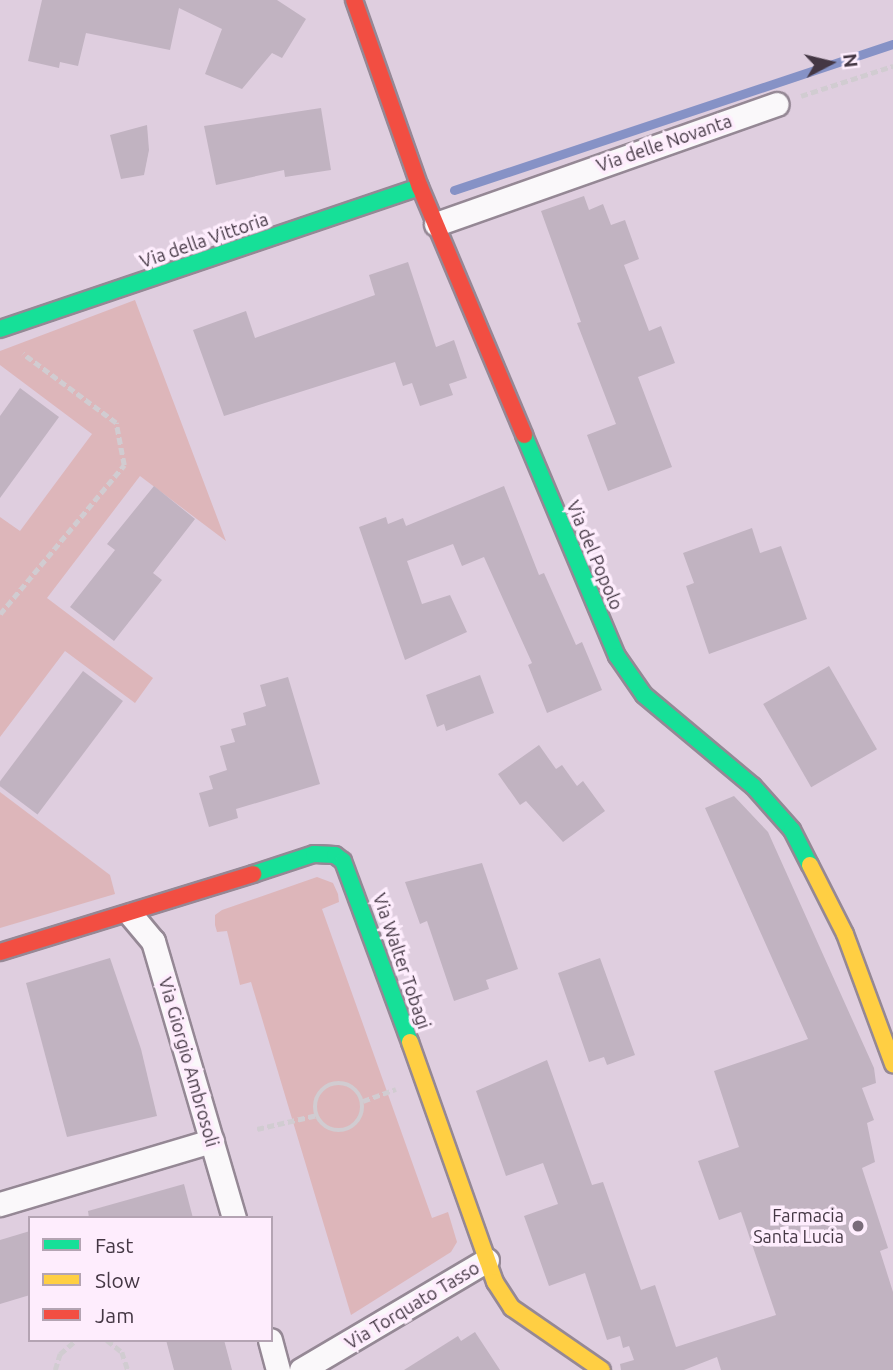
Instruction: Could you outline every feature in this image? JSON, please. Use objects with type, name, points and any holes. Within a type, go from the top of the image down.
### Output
[{"type":"street","name":"Via del Popolo","points":[[354,0],[420,187],[617,656],[643,695],[753,786],[785,821],[834,908],[893,1064]]},
{"type":"street","name":"Via delle Novanta","points":[[436,224],[777,103]]},
{"type":"street","name":"Via della Vittoria","points":[[0,329],[420,187]]},
{"type":"street","name":"Via Walter Tobagi","points":[[0,952],[131,915],[314,854],[325,852],[343,861],[487,1260],[512,1308],[602,1370]]},
{"type":"street","name":"Via Giorgio Ambrosoli","points":[[131,915],[153,942],[233,1216]]},
{"type":"street","points":[[0,1204],[212,1141]]},
{"type":"street","name":"Via Torquato Tasso","points":[[301,1370],[487,1260]]},
{"type":"street","points":[[271,1342],[278,1370]]},
{"type":"path","points":[[777,103],[893,66]]},
{"type":"path","points":[[0,614],[124,465],[116,423],[10,345]]},
{"type":"path","points":[[332,1084],[354,1088],[363,1101],[362,1116],[344,1131],[328,1129],[317,1115],[319,1094],[332,1084]]},
{"type":"path","points":[[257,1129],[317,1115]]},
{"type":"path","points":[[55,1370],[60,1354],[74,1342]]},
{"type":"path","points":[[110,1342],[122,1352],[128,1370]]},
{"type":"shaded area","points":[[135,300],[226,541],[140,476],[47,598],[153,678],[135,703],[65,651],[0,737],[0,517],[20,531],[92,434],[0,365],[0,351]]},
{"type":"shaded area","points":[[0,792],[110,875],[115,894],[0,928]]},
{"type":"shaded area","points":[[317,877],[333,883],[338,894],[339,902],[322,909],[432,1218],[448,1212],[457,1242],[451,1252],[351,1315],[251,982],[240,985],[227,931],[217,932],[215,925],[215,915],[222,910]]},
{"type":"building","points":[[42,0],[277,0],[306,19],[282,58],[272,53],[242,89],[205,74],[222,29],[179,8],[170,50],[86,33],[78,66],[60,62],[59,68],[28,61]]},
{"type":"building","points":[[321,108],[331,170],[285,177],[284,170],[216,185],[204,126]]},
{"type":"building","points":[[147,125],[149,150],[144,175],[121,179],[110,135]]},
{"type":"building","points":[[584,196],[589,210],[603,204],[611,225],[625,220],[639,259],[624,265],[649,331],[661,326],[675,363],[638,377],[672,467],[608,491],[587,435],[616,424],[577,323],[581,322],[541,211]]},
{"type":"building","points":[[408,262],[436,347],[454,340],[467,378],[449,384],[453,395],[420,406],[412,383],[403,386],[395,362],[224,416],[193,330],[246,311],[255,338],[375,295],[369,275]]},
{"type":"building","points":[[20,388],[59,417],[0,498],[0,416]]},
{"type":"building","points":[[154,486],[195,519],[153,573],[162,580],[114,641],[70,607],[115,550],[107,544]]},
{"type":"building","points":[[504,486],[539,575],[544,573],[576,645],[582,642],[602,690],[547,713],[528,665],[532,663],[484,557],[462,566],[453,544],[407,561],[422,604],[450,595],[467,632],[405,660],[359,527],[386,517],[388,524],[403,518],[406,526]]},
{"type":"building","points":[[752,528],[760,553],[781,546],[807,619],[709,654],[686,586],[694,583],[683,553]]},
{"type":"building","points":[[829,666],[877,749],[811,787],[763,704]]},
{"type":"building","points":[[83,671],[123,701],[37,814],[0,786],[0,781]]},
{"type":"building","points":[[480,675],[494,713],[446,731],[444,724],[437,727],[426,695]]},
{"type":"building","points":[[288,677],[320,784],[236,809],[238,818],[209,827],[199,793],[213,789],[209,776],[227,770],[220,746],[235,742],[231,729],[246,725],[243,713],[266,706],[260,685]]},
{"type":"building","points":[[539,745],[556,769],[562,765],[577,786],[583,781],[605,811],[563,842],[526,801],[520,805],[498,774]]},
{"type":"building","points":[[734,796],[768,832],[874,1068],[876,1083],[862,1088],[874,1120],[867,1123],[875,1162],[862,1168],[888,1248],[880,1251],[893,1292],[893,1370],[721,1370],[717,1357],[684,1370],[621,1370],[620,1364],[634,1360],[629,1346],[623,1348],[620,1336],[607,1340],[585,1273],[549,1286],[524,1216],[558,1204],[543,1163],[506,1176],[476,1091],[547,1060],[592,1185],[603,1182],[641,1290],[655,1285],[676,1347],[776,1315],[741,1212],[719,1220],[698,1161],[739,1147],[714,1071],[808,1039],[705,808]]},
{"type":"building","points":[[482,863],[518,969],[486,980],[489,989],[454,1001],[427,921],[420,924],[405,882]]},
{"type":"building","points":[[110,958],[141,1049],[157,1116],[67,1137],[26,983]]},
{"type":"building","points":[[600,958],[635,1055],[607,1065],[604,1057],[589,1062],[558,973]]},
{"type":"building","points":[[184,1184],[192,1216],[89,1216],[88,1211]]},
{"type":"building","points":[[28,1232],[28,1296],[0,1304],[0,1240]]},
{"type":"building","points":[[475,1332],[500,1370],[404,1370],[458,1336],[461,1341]]},
{"type":"building","points":[[167,1342],[225,1342],[232,1370],[174,1370]]},
{"type":"waterway","points":[[454,190],[893,44]]},
{"type":"traffic: fast","points":[[0,329],[420,187]]},
{"type":"traffic: fast","points":[[524,435],[617,656],[644,695],[753,786],[792,830],[810,865]]},
{"type":"traffic: fast","points":[[253,874],[314,854],[335,855],[343,861],[410,1042]]},
{"type":"traffic: slow","points":[[810,865],[845,934],[893,1064]]},
{"type":"traffic: slow","points":[[410,1042],[495,1282],[512,1308],[602,1370]]},
{"type":"traffic: jam","points":[[354,0],[420,187],[524,435]]},
{"type":"traffic: jam","points":[[0,952],[253,874]]},
{"type":"place","name":"Farmacia Santa Lucia","points":[[858,1226]]}]
